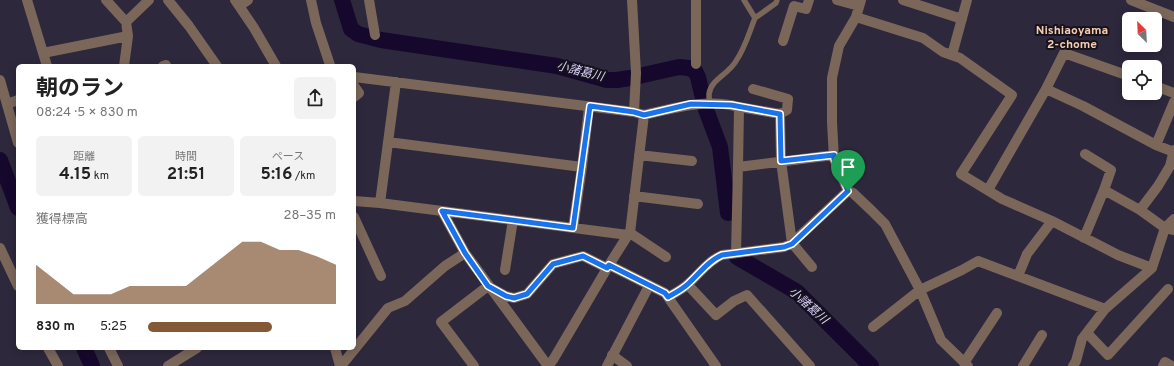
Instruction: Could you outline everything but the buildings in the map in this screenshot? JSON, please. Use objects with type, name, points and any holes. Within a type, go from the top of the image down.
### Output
[{"type":"street","points":[[27,0],[46,64]]},
{"type":"street","points":[[106,0],[126,22],[128,36],[124,64]]},
{"type":"street","points":[[126,22],[149,0]]},
{"type":"street","points":[[168,0],[189,26],[216,64]]},
{"type":"street","points":[[311,0],[316,23],[331,64]]},
{"type":"street","points":[[369,0],[375,35]]},
{"type":"street","points":[[632,0],[636,77],[634,112]]},
{"type":"street","points":[[696,0],[696,64]]},
{"type":"street","points":[[783,41],[794,6],[806,9],[809,0]]},
{"type":"street","points":[[837,0],[860,3],[856,17],[839,46],[832,78],[834,159],[848,191],[853,193],[885,224],[920,290],[941,340],[966,364],[997,313]]},
{"type":"street","points":[[903,0],[962,19]]},
{"type":"street","points":[[952,55],[967,0]]},
{"type":"street","points":[[1131,0],[1174,17]]},
{"type":"street","points":[[241,2],[275,64]]},
{"type":"street","points":[[856,17],[923,38],[943,52],[960,58],[1012,95],[961,174],[1002,199],[1052,221],[1118,254],[1152,268]]},
{"type":"street","points":[[43,53],[128,36]]},
{"type":"street","points":[[988,190],[1046,89],[1064,53],[1122,74]]},
{"type":"street","points":[[356,77],[590,106],[634,112],[644,115],[691,104],[731,105],[780,114],[787,110],[788,99],[753,89]]},
{"type":"street","points":[[0,80],[16,136]]},
{"type":"street","points":[[380,203],[396,82]]},
{"type":"street","points":[[356,88],[360,93],[356,96]]},
{"type":"street","points":[[1046,89],[1083,106],[1156,145],[1174,151],[1170,166],[1158,186],[1140,210]]},
{"type":"street","points":[[1162,89],[1174,93]]},
{"type":"street","points":[[7,104],[16,101]]},
{"type":"street","points":[[1156,145],[1174,102]]},
{"type":"street","points":[[573,228],[590,106]]},
{"type":"street","points":[[736,253],[739,107]]},
{"type":"street","points":[[780,114],[781,161],[792,244],[812,267]]},
{"type":"street","points":[[442,211],[465,253],[548,366],[629,234],[644,115]]},
{"type":"street","points":[[388,142],[582,167]]},
{"type":"street","points":[[1084,238],[1111,170],[1085,154]]},
{"type":"street","points":[[639,155],[692,161]]},
{"type":"street","points":[[738,166],[834,155]]},
{"type":"street","points":[[1104,190],[1170,229]]},
{"type":"street","points":[[668,297],[688,285],[707,264],[722,255],[784,247],[792,244],[848,191]]},
{"type":"street","points":[[634,196],[698,204]]},
{"type":"street","points":[[356,201],[629,234],[666,257]]},
{"type":"street","points":[[1073,366],[1076,361],[1082,339],[1105,309],[1152,268],[1174,219]]},
{"type":"street","points":[[505,270],[513,220]]},
{"type":"street","points":[[1018,276],[1027,254],[1052,221]]},
{"type":"street","points":[[356,222],[380,276]]},
{"type":"street","points":[[0,248],[16,282]]},
{"type":"street","points":[[356,350],[388,308],[405,301],[445,266],[465,253]]},
{"type":"street","points":[[488,286],[506,296],[514,298],[527,294],[553,264],[583,256],[665,293],[716,366]]},
{"type":"street","points":[[872,327],[920,290],[978,261],[1105,309]]},
{"type":"street","points":[[688,285],[716,315],[734,301],[747,295],[810,366]]},
{"type":"street","points":[[474,366],[441,322],[488,286]]},
{"type":"street","points":[[607,366],[649,286]]},
{"type":"street","points":[[1087,333],[1108,355],[1168,289]]},
{"type":"street","points":[[1024,366],[1042,335]]},
{"type":"street","points":[[49,350],[58,366]]},
{"type":"street","points":[[109,350],[118,366]]},
{"type":"street","points":[[168,366],[194,350]]},
{"type":"street","points":[[336,350],[345,364],[356,350]]},
{"type":"street","points":[[612,355],[627,366]]},
{"type":"street","points":[[1163,366],[1165,362],[1172,366]]},
{"type":"lane","points":[[744,0],[755,18]]},
{"type":"lane","points":[[707,104],[712,85],[730,70],[742,52],[755,18],[776,3],[777,0]]},
{"type":"waterway","name":"小諸葛川","points":[[342,0],[351,29],[358,34],[381,40],[557,66],[607,80],[630,78],[679,67],[689,68],[695,71],[698,77],[705,107],[720,147],[728,213]]},
{"type":"waterway","points":[[0,160],[16,203]]},
{"type":"waterway","name":"小諸葛川","points":[[737,257],[797,292],[871,366]]},
{"type":"waterway","points":[[85,350],[92,366]]},
{"type":"district","name":"Nishiaoyama 2-chome","points":[[1072,38]]},
{"type":"route","points":[[691,104],[710,104],[731,105],[780,114],[781,161],[834,155],[834,159],[848,191],[792,244],[784,247],[722,255],[707,264],[688,285],[668,297],[665,293],[609,265],[607,268],[583,256],[553,264],[527,294],[514,298],[506,296],[488,286],[465,253],[451,230],[442,211],[573,228],[590,106],[634,112],[644,115],[691,104]]}]
